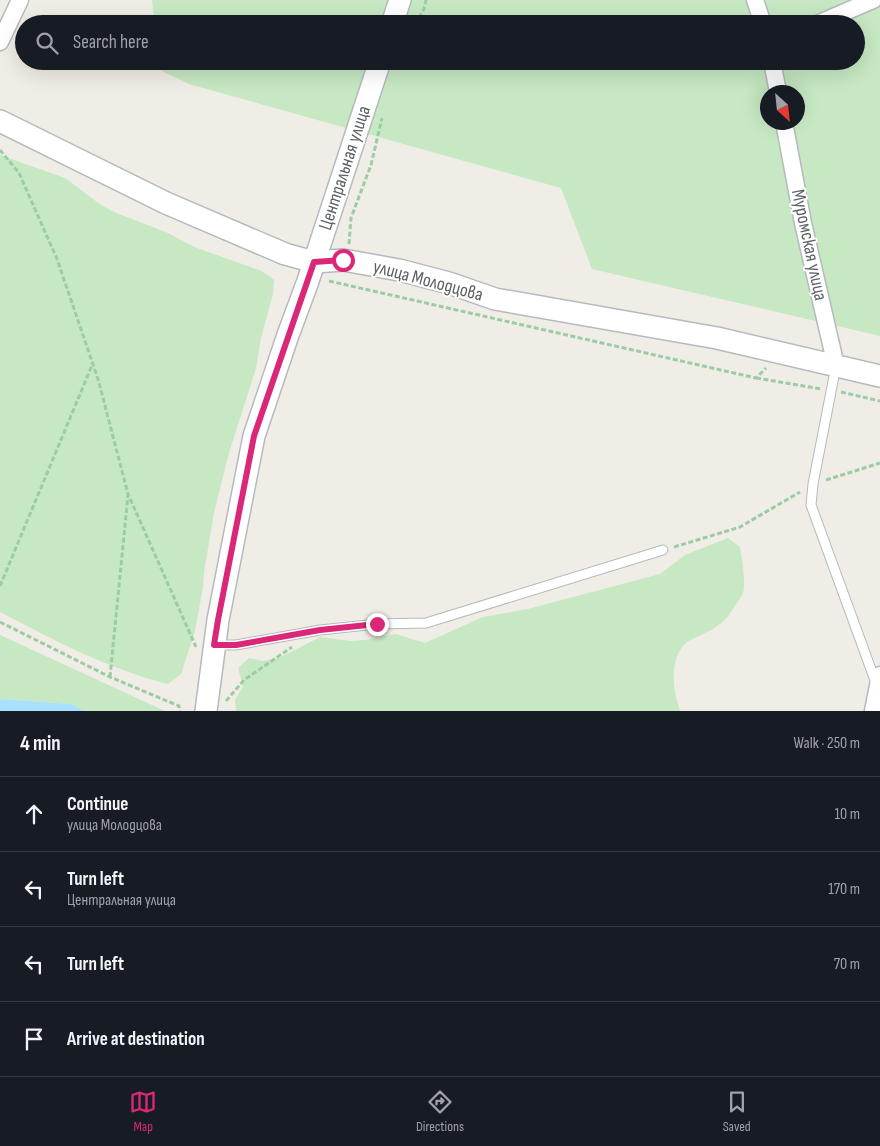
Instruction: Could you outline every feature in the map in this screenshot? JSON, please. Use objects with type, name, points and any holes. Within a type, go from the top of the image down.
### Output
[{"type":"street","points":[[0,42],[20,0]]},
{"type":"street","points":[[395,15],[400,0]]},
{"type":"street","points":[[755,0],[760,15]]},
{"type":"street","points":[[838,15],[873,0]]},
{"type":"street","name":"Центральная улица","points":[[215,708],[210,679],[214,645],[254,436],[377,70]]},
{"type":"street","points":[[774,70],[777,85]]},
{"type":"street","name":"улица Молодцова","points":[[0,121],[166,203],[234,231],[276,251],[314,262],[343,260],[399,270],[449,283],[495,299],[717,338],[880,376]]},
{"type":"street","name":"Муромская улица","points":[[786,130],[803,223],[836,366]]},
{"type":"street","points":[[873,711],[879,681]]},
{"type":"lane","points":[[836,366],[813,484],[811,505],[879,681]]},
{"type":"lane","points":[[214,645],[236,645],[320,630],[377,624],[426,623],[663,550]]},
{"type":"path","points":[[421,15],[426,0]]},
{"type":"path","points":[[343,260],[350,242],[351,218],[371,165],[382,118]]},
{"type":"path","points":[[0,150],[19,173],[57,259],[93,363],[128,494],[210,679]]},
{"type":"path","points":[[329,281],[756,378],[880,400]]},
{"type":"path","points":[[756,378],[780,353]]},
{"type":"path","points":[[0,586],[93,363]]},
{"type":"path","points":[[663,550],[740,528],[813,484],[880,462]]},
{"type":"path","points":[[110,677],[128,494]]},
{"type":"path","points":[[0,622],[110,677],[179,706],[180,711]]},
{"type":"path","points":[[215,708],[244,680],[296,645]]},
{"type":"green space","points":[[152,0],[880,0],[880,336],[592,269],[561,188],[189,84],[162,70],[865,70],[865,15],[154,15]]},
{"type":"green space","points":[[0,155],[65,178],[101,205],[114,212],[168,233],[194,247],[262,271],[274,280],[273,294],[261,338],[256,368],[229,453],[214,513],[195,631],[181,674],[168,684],[103,662],[0,612]]},
{"type":"green space","points":[[728,538],[740,547],[744,577],[743,593],[721,624],[687,642],[681,649],[677,657],[674,675],[675,694],[680,711],[236,711],[235,700],[243,686],[238,668],[249,658],[263,661],[279,658],[320,637],[351,641],[396,634],[425,643],[483,617],[528,609],[660,574],[685,555]]},
{"type":"green space","points":[[0,635],[165,711],[85,711],[71,704],[0,699]]},
{"type":"water","points":[[0,699],[71,704],[85,711],[0,711]]},
{"type":"route","points":[[343,260],[314,262],[254,436],[214,645],[236,645],[320,630],[377,624]]}]
